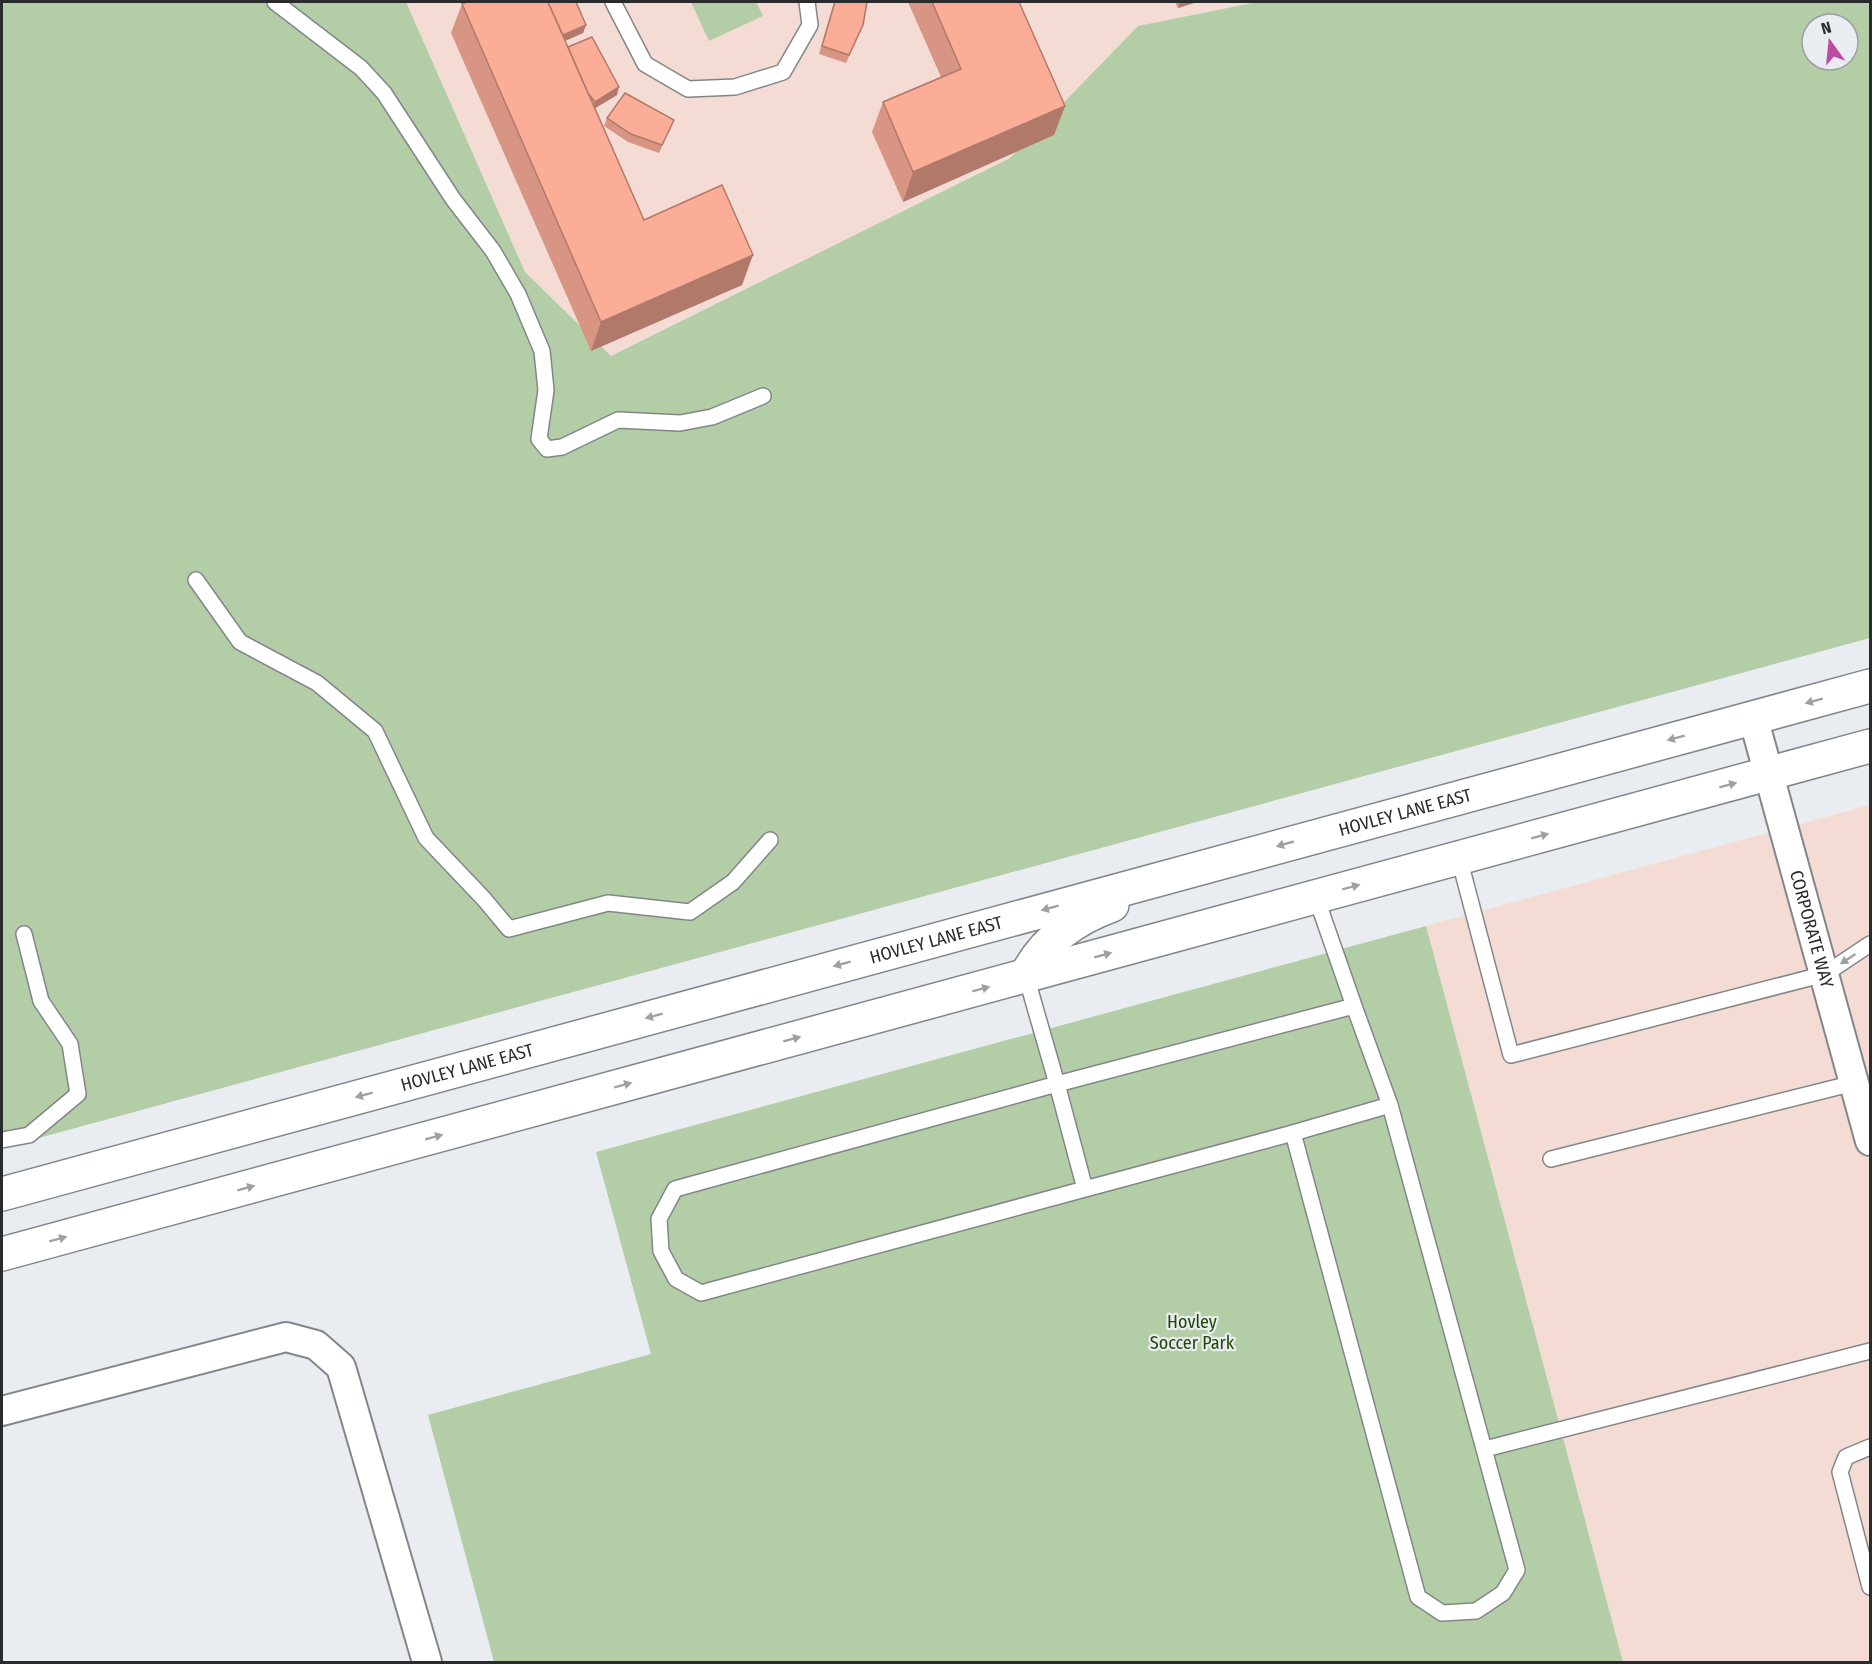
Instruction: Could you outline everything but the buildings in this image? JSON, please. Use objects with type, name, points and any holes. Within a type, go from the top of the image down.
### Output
[{"type":"street","name":"HOVLEY LANE EAST","points":[[2,1194],[1870,686]]},
{"type":"street","name":"CORPORATE WAY","points":[[1753,717],[1869,1131]]},
{"type":"street","points":[[2,1254],[1870,746]]},
{"type":"street","points":[[1026,976],[1037,955],[1052,940],[1092,912],[1248,854]]},
{"type":"street","points":[[2,1411],[286,1337],[316,1345],[341,1366],[427,1662]]},
{"type":"lane","points":[[274,2],[361,68],[384,93],[453,200],[493,251],[518,294],[542,351],[546,390],[539,440],[547,449],[562,447],[618,420],[680,423],[712,417],[763,396]]},
{"type":"lane","points":[[613,2],[645,64],[688,89],[735,87],[783,72],[810,25],[807,2]]},
{"type":"lane","points":[[196,580],[240,642],[317,683],[375,731],[426,838],[509,929],[608,903],[690,912],[733,882],[770,840]]},
{"type":"lane","points":[[1459,858],[1511,1055],[1825,974],[1870,944]]},
{"type":"lane","points":[[1293,1133],[1418,1598],[1442,1613],[1476,1611],[1503,1593],[1517,1570],[1390,1105],[1316,897]]},
{"type":"lane","points":[[2,1140],[29,1135],[78,1094],[70,1044],[40,1001],[24,934]]},
{"type":"lane","points":[[1026,976],[1085,1189]]},
{"type":"lane","points":[[1354,1006],[1057,1084],[675,1190],[659,1219],[661,1251],[676,1279],[701,1293],[1390,1105]]},
{"type":"lane","points":[[1551,1159],[1854,1083]]},
{"type":"lane","points":[[1485,1449],[1870,1351]]},
{"type":"lane","points":[[1870,1447],[1845,1457],[1840,1472],[1870,1587]]},
{"type":"shaded area","points":[[406,2],[1257,2],[1138,26],[1010,158],[611,356],[525,272]]},
{"type":"shaded area","points":[[1870,805],[1870,1662],[1623,1662],[1426,926]]},
{"type":"green space","points":[[2,2],[406,2],[525,272],[611,356],[1010,158],[1138,26],[1257,2],[1870,2],[1870,638],[2,1148]]},
{"type":"green space","points":[[691,2],[756,2],[763,16],[709,41]]},
{"type":"green space","name":"Hovley Soccer Park","points":[[1426,926],[1623,1662],[494,1662],[428,1415],[651,1354],[596,1152]]}]
